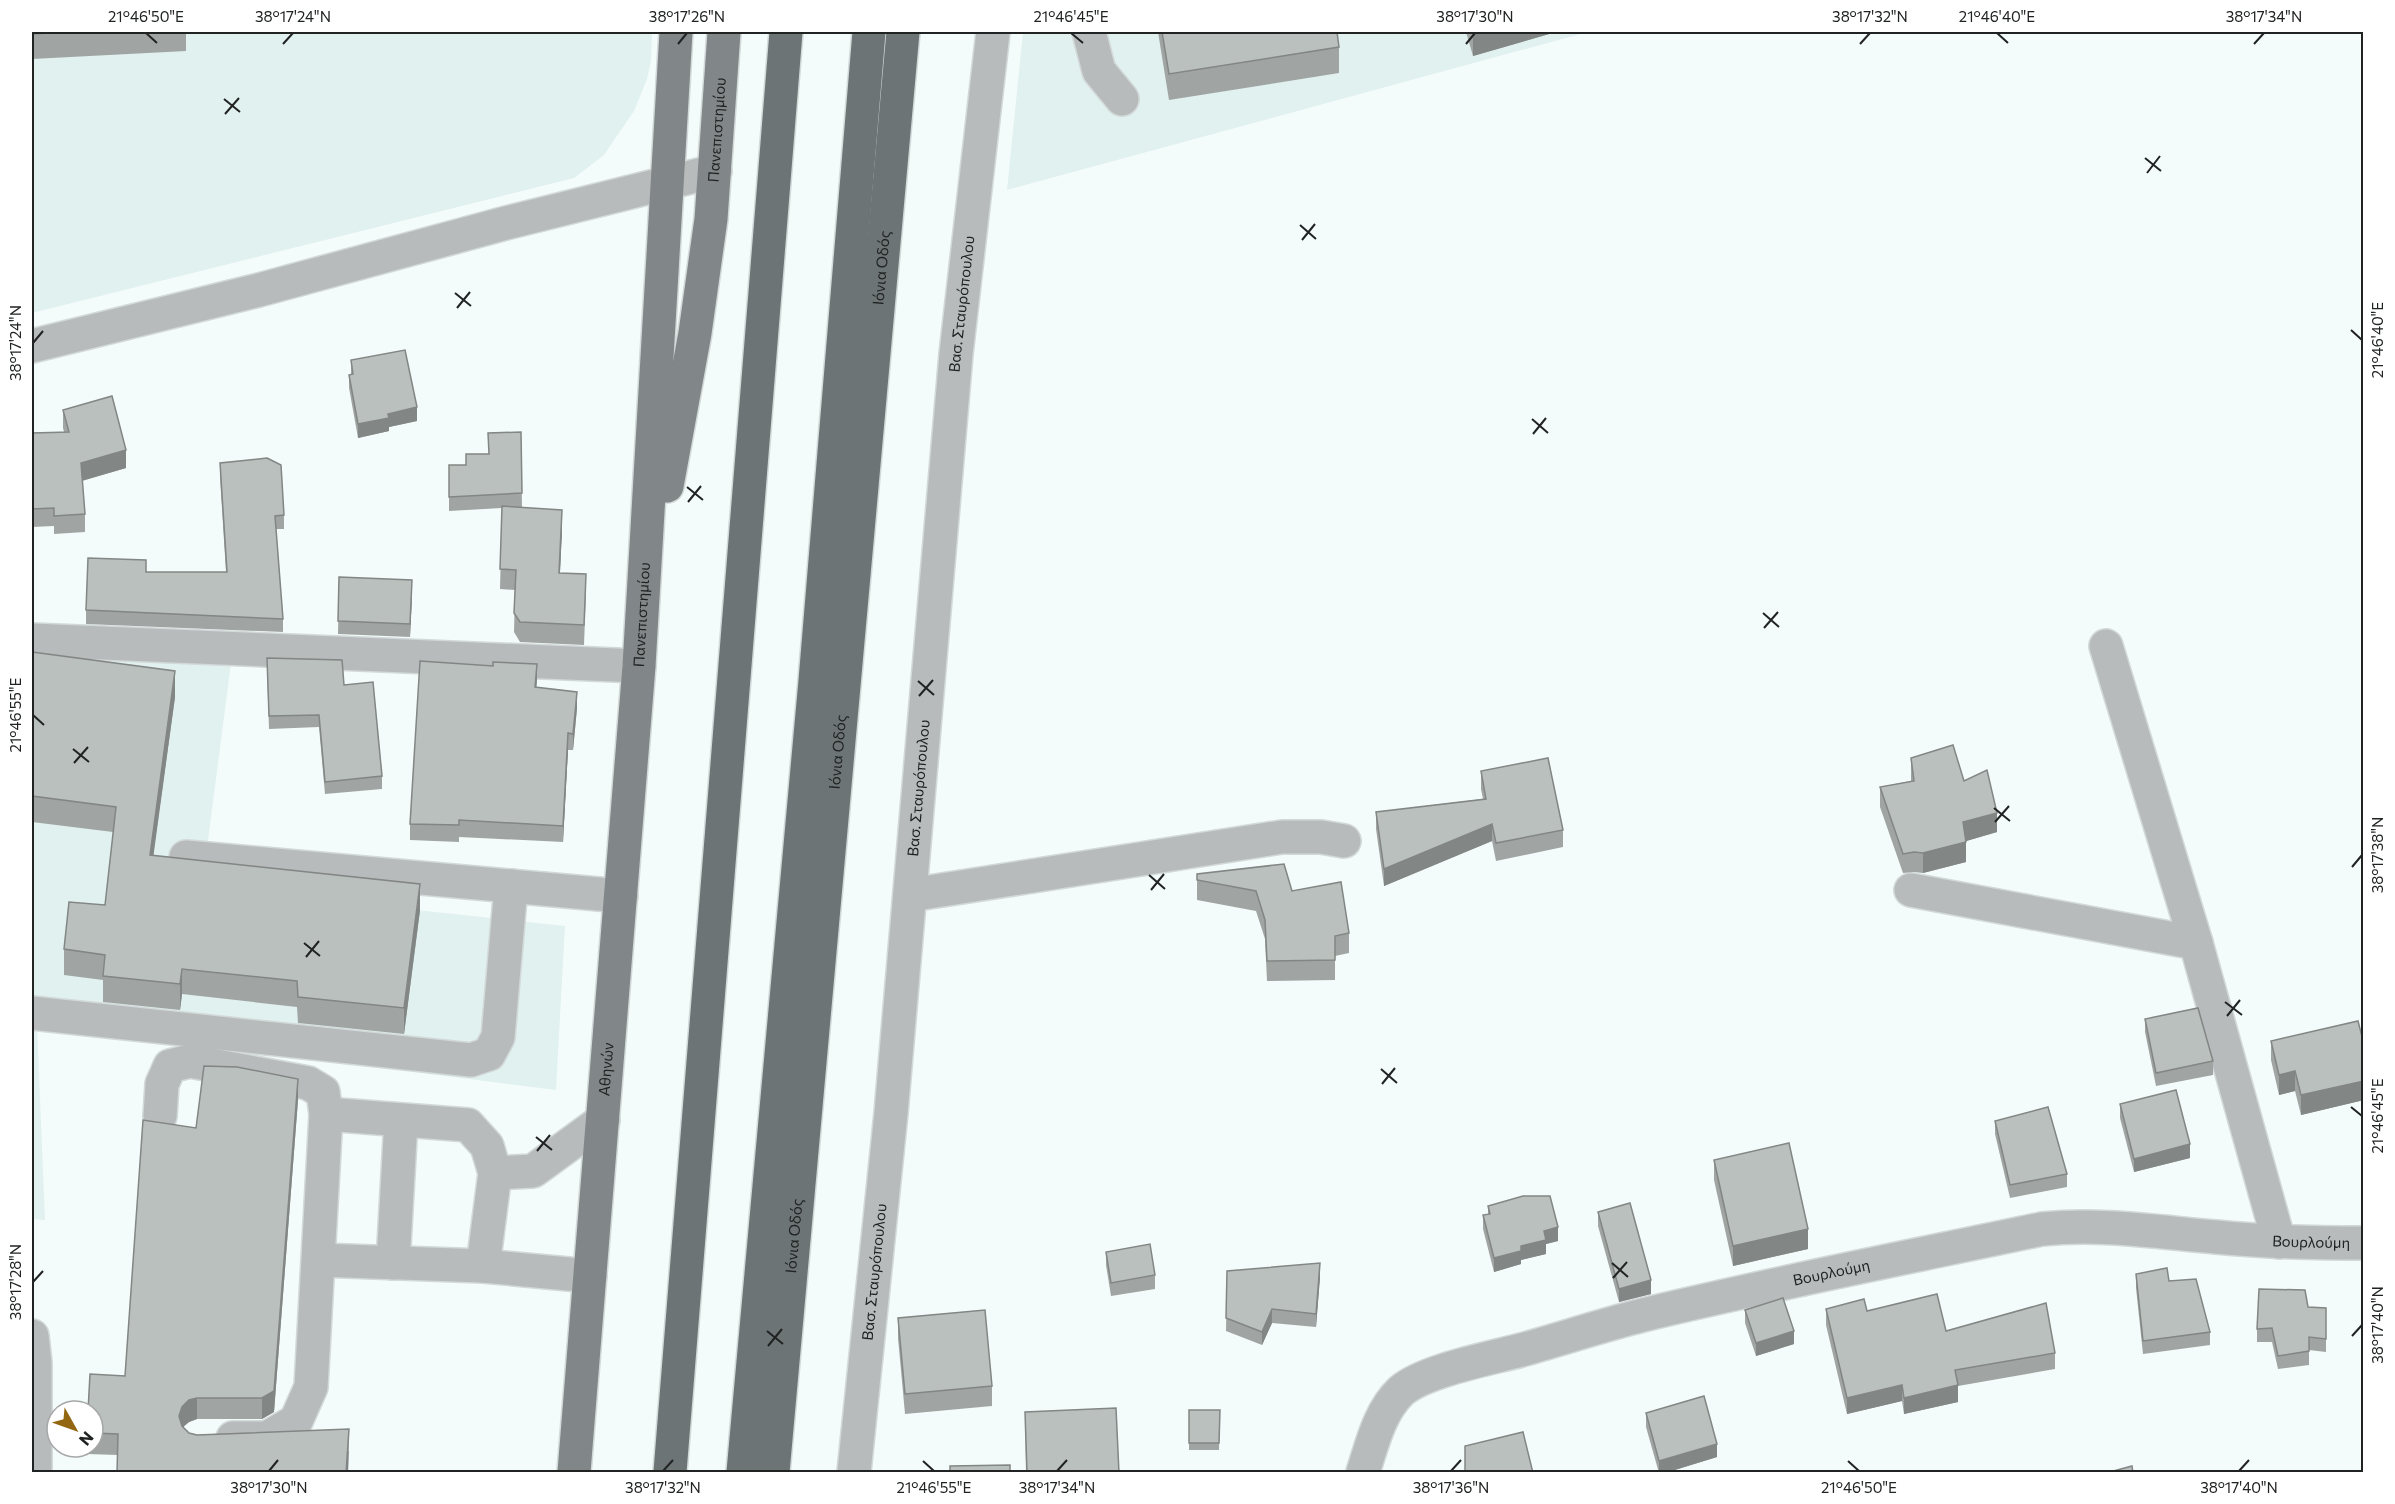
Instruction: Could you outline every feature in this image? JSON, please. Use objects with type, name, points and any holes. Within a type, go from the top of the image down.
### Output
[{"type":"highway","points":[[670,1473],[786,32]]},
{"type":"highway","name":"Ιόνια Οδός","points":[[743,1473],[815,681],[869,32]]},
{"type":"highway","name":"Ιόνια Οδός","points":[[773,1473],[903,32]]},
{"type":"main road","name":"Πανεπιστημίου","points":[[639,666],[676,32]]},
{"type":"main road","name":"Πανεπιστημίου","points":[[639,666],[656,543],[695,333],[711,219],[724,32]]},
{"type":"main road","name":"Αθηνών","points":[[574,1473],[639,666]]},
{"type":"street","name":"Βασ. Σταυρόπουλου","points":[[854,1473],[891,1113],[943,497],[993,32]]},
{"type":"street","points":[[1089,32],[1099,71],[1122,99]]},
{"type":"street","points":[[33,345],[259,290],[369,259],[715,171]]},
{"type":"street","points":[[32,640],[639,666]]},
{"type":"street","points":[[2106,646],[2196,943],[2279,1242]]},
{"type":"street","points":[[910,895],[1282,837],[1321,837],[1344,841]]},
{"type":"street","points":[[186,857],[621,896]]},
{"type":"street","points":[[32,1013],[471,1060],[489,1054],[498,1037],[511,886]]},
{"type":"street","points":[[1911,890],[2196,943]]},
{"type":"street","points":[[160,1116],[162,1084],[170,1066],[190,1061],[308,1083],[322,1092],[326,1114],[311,1387],[296,1421],[267,1438],[198,1438]]},
{"type":"street","points":[[326,1114],[468,1125],[487,1146],[495,1173],[483,1266]]},
{"type":"street","points":[[393,1263],[401,1119]]},
{"type":"street","points":[[495,1173],[533,1171],[603,1120]]},
{"type":"street","name":"Βουρλούμη","points":[[1363,1473],[1383,1416],[1393,1401],[1413,1383],[1640,1315],[2042,1229],[2071,1226],[2118,1226],[2279,1242],[2364,1243]]},
{"type":"street","points":[[319,1260],[483,1266],[591,1276]]},
{"type":"street","points":[[32,1336],[35,1363],[35,1473]]},
{"type":"shaded area","points":[[32,32],[652,32],[651,61],[647,79],[634,111],[604,155],[574,178],[32,313]]},
{"type":"shaded area","points":[[1023,32],[1588,32],[1007,190]]},
{"type":"shaded area","points":[[32,648],[231,663],[202,887],[565,926],[556,1090],[37,1024],[45,1220],[32,1219]]},
{"type":"building","points":[[32,32],[69,32],[32,34]]},
{"type":"building","points":[[1162,32],[1337,32],[1339,47],[1169,74]]},
{"type":"building","points":[[405,350],[417,407],[388,414],[389,418],[358,424],[349,375],[353,374],[351,360]]},
{"type":"building","points":[[112,396],[126,450],[81,463],[85,514],[54,516],[54,508],[32,509],[32,433],[69,432],[63,410]]},
{"type":"building","points":[[521,432],[522,493],[449,497],[449,465],[466,465],[466,454],[489,454],[488,433]]},
{"type":"building","points":[[267,458],[281,465],[284,515],[275,516],[283,619],[86,610],[88,558],[146,560],[146,572],[227,572],[220,463]]},
{"type":"building","points":[[502,506],[562,510],[559,573],[586,574],[584,625],[520,622],[514,613],[516,570],[500,569]]},
{"type":"building","points":[[339,577],[412,580],[410,624],[338,621]]},
{"type":"building","points":[[32,652],[175,671],[150,855],[420,884],[404,1008],[298,997],[297,981],[182,969],[180,984],[103,976],[105,955],[64,949],[69,902],[105,905],[116,807],[32,796]]},
{"type":"building","points":[[267,658],[342,660],[344,685],[373,682],[382,776],[325,782],[319,715],[269,716]]},
{"type":"building","points":[[420,661],[493,666],[493,662],[537,664],[535,687],[577,692],[573,734],[568,733],[563,826],[459,820],[459,825],[410,824]]},
{"type":"building","points":[[1953,745],[1964,781],[1987,770],[1997,813],[1963,822],[1966,842],[1923,853],[1903,854],[1880,787],[1914,781],[1911,758]]},
{"type":"building","points":[[1548,758],[1563,830],[1496,843],[1492,824],[1384,869],[1376,812],[1486,799],[1481,771]]},
{"type":"building","points":[[1284,864],[1292,891],[1341,882],[1349,933],[1335,936],[1335,960],[1267,961],[1265,920],[1256,891],[1197,880],[1197,874]]},
{"type":"building","points":[[2198,1008],[2213,1061],[2156,1073],[2145,1019]]},
{"type":"building","points":[[2358,1021],[2364,1044],[2364,1081],[2301,1095],[2295,1071],[2279,1075],[2271,1041]]},
{"type":"building","points":[[204,1066],[237,1067],[298,1079],[274,1391],[262,1398],[189,1400],[182,1407],[179,1416],[182,1426],[189,1433],[197,1435],[349,1429],[346,1473],[117,1473],[118,1434],[105,1433],[105,1399],[89,1399],[90,1374],[125,1376],[143,1120],[196,1128]]},
{"type":"building","points":[[2176,1090],[2190,1144],[2134,1159],[2120,1104]]},
{"type":"building","points":[[2048,1107],[2067,1174],[2010,1185],[1995,1121]]},
{"type":"building","points":[[1789,1143],[1808,1229],[1733,1246],[1714,1160]]},
{"type":"building","points":[[1523,1196],[1550,1196],[1558,1227],[1544,1231],[1546,1240],[1521,1246],[1521,1251],[1494,1258],[1483,1215],[1490,1214],[1488,1206]]},
{"type":"building","points":[[1630,1203],[1651,1280],[1619,1289],[1598,1212]]},
{"type":"building","points":[[1150,1244],[1155,1275],[1111,1283],[1106,1252]]},
{"type":"building","points":[[1320,1263],[1316,1314],[1272,1309],[1262,1332],[1226,1318],[1227,1271]]},
{"type":"building","points":[[2167,1268],[2169,1281],[2196,1279],[2210,1332],[2143,1341],[2136,1274]]},
{"type":"building","points":[[2259,1289],[2305,1290],[2308,1307],[2326,1308],[2326,1339],[2309,1337],[2309,1351],[2278,1356],[2272,1328],[2257,1329]]},
{"type":"building","points":[[1937,1294],[1946,1331],[2046,1303],[2055,1353],[1955,1370],[1958,1385],[1904,1398],[1902,1385],[1847,1398],[1826,1309],[1864,1299],[1867,1311]]},
{"type":"building","points":[[1783,1298],[1794,1331],[1756,1343],[1745,1310]]},
{"type":"building","points":[[985,1310],[992,1386],[905,1394],[898,1318]]},
{"type":"building","points":[[1704,1396],[1717,1444],[1659,1461],[1646,1413]]},
{"type":"building","points":[[1116,1408],[1119,1473],[1081,1473],[1081,1471],[1027,1473],[1025,1412]]},
{"type":"building","points":[[1189,1410],[1220,1410],[1219,1443],[1189,1443]]},
{"type":"building","points":[[1523,1432],[1533,1473],[1465,1473],[1465,1446]]},
{"type":"building","points":[[1010,1465],[1010,1473],[950,1473],[950,1466]]},
{"type":"building","points":[[2132,1466],[2133,1473],[2106,1473]]}]
